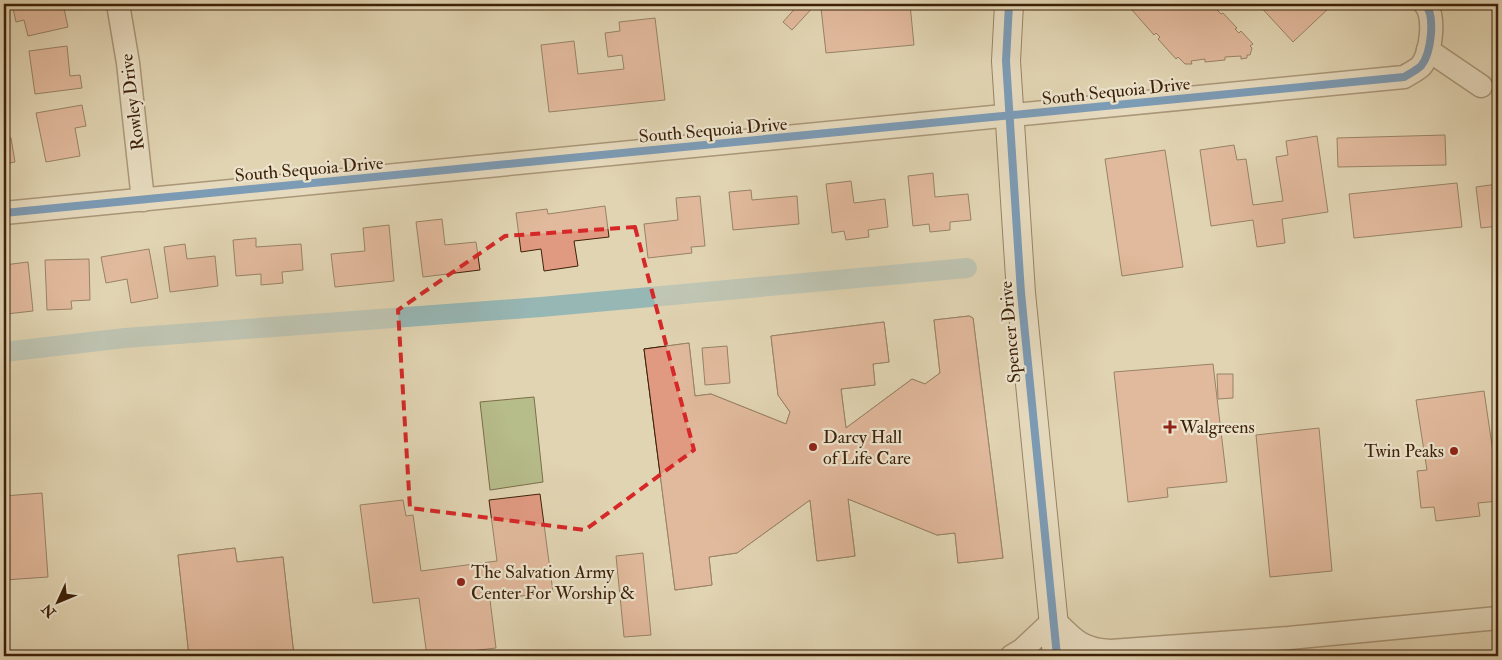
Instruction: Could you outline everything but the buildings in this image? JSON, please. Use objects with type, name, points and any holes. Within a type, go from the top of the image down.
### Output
[{"type":"street","name":"Rowley Drive","points":[[118,4],[128,63],[143,200]]},
{"type":"street","name":"Spencer Drive","points":[[1009,4],[1006,61],[1021,293],[1057,656]]},
{"type":"street","points":[[1425,4],[1429,8],[1431,35],[1424,58],[1481,86]]},
{"type":"street","name":"South Sequoia Drive","points":[[4,213],[1404,77],[1424,58]]},
{"type":"street","points":[[1012,656],[1022,650],[1054,620],[1073,640],[1090,649],[1101,651],[1289,638],[1498,618]]},
{"type":"street","points":[[1265,656],[1289,638]]},
{"type":"highlighted area","points":[[635,227],[694,450],[585,530],[410,508],[398,310],[505,236]]},
{"type":"green space","points":[[534,397],[543,482],[490,490],[480,402]]},
{"type":"waterway","points":[[4,352],[125,338],[541,307],[967,268]]},
{"type":"cycle path","points":[[1009,4],[1006,61],[1021,293],[1057,656]]},
{"type":"cycle path","points":[[4,213],[1404,77],[1421,66],[1430,44],[1430,17],[1425,4]]},
{"type":"place","name":"Walgreens","points":[[1170,427]]},
{"type":"place","name":"Darcy Hall of Life Care","points":[[813,447]]},
{"type":"place","name":"Twin Peaks","points":[[1454,451]]},
{"type":"place","name":"The Salvation Army Center For Worship &","points":[[461,582]]}]
